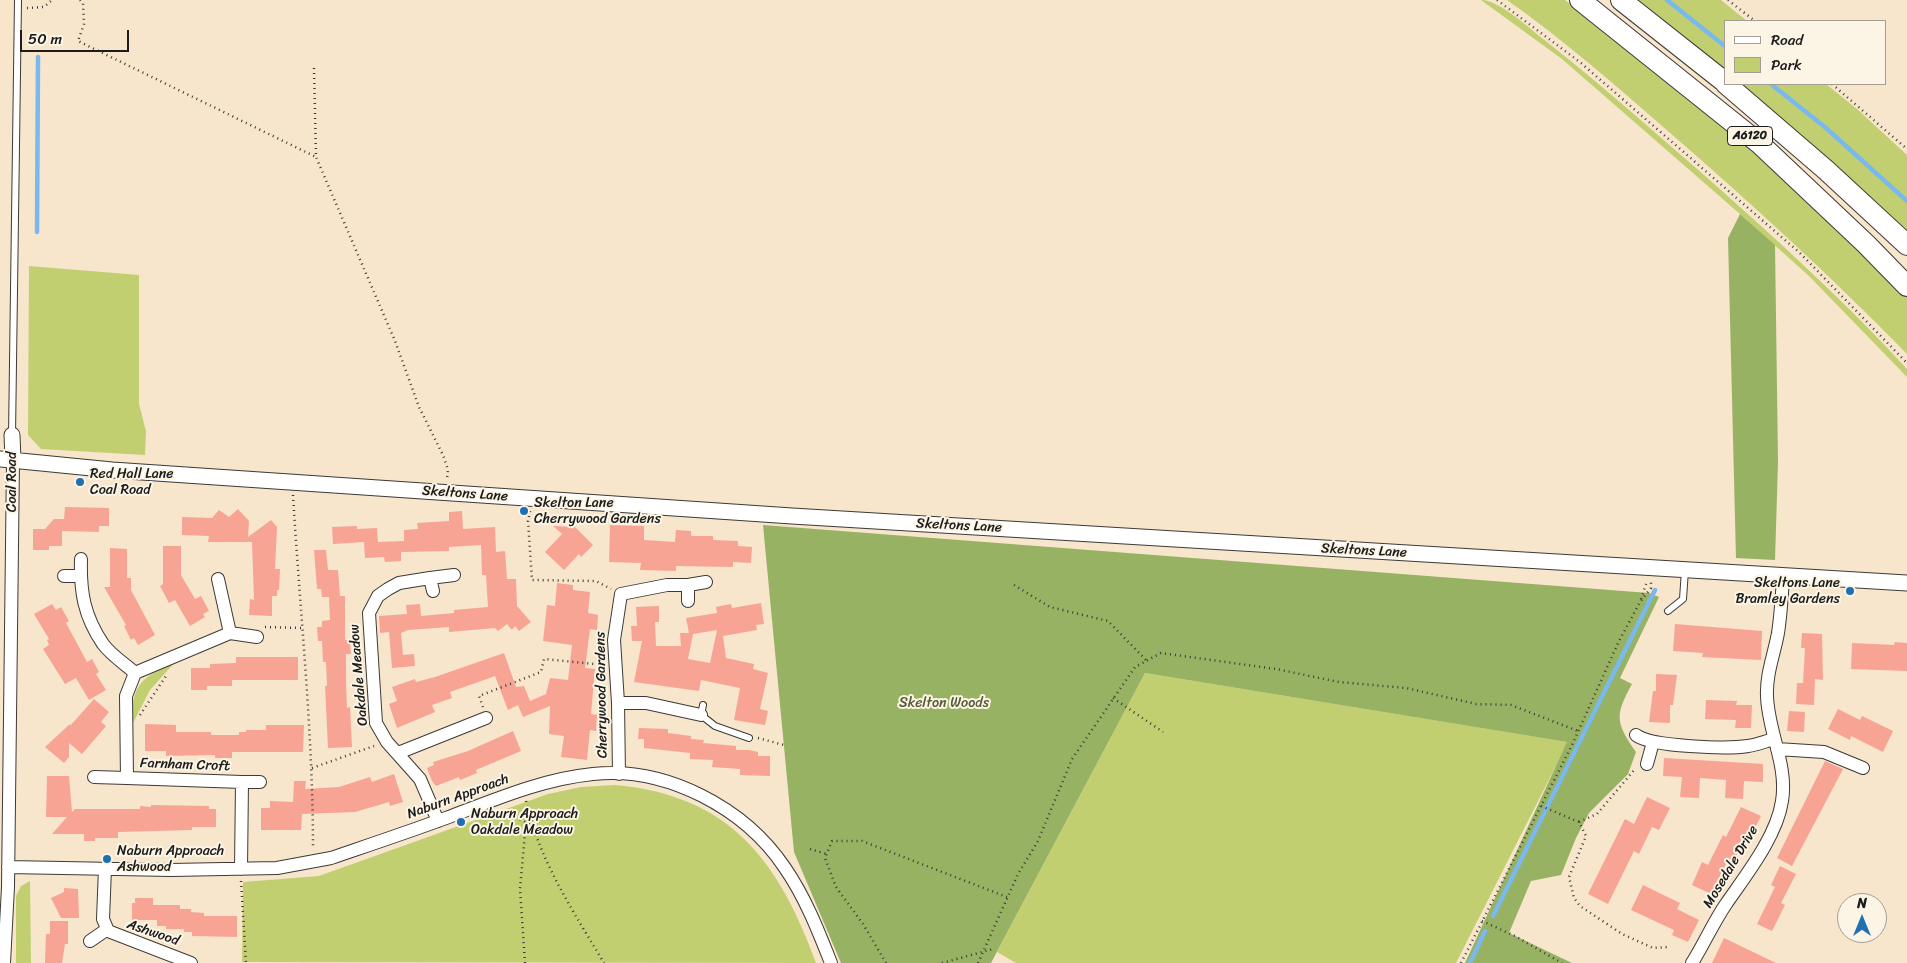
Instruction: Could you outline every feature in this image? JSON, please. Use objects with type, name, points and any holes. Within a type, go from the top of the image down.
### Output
[{"type":"highway","name":"A6120","points":[[1580,0],[1760,144],[1866,244],[1907,286]]},
{"type":"highway","name":"A6120","points":[[1621,0],[1724,82]]},
{"type":"highway","name":"A6120","points":[[1727,85],[1826,170],[1907,245]]},
{"type":"street","name":"Coal Road","points":[[4,963],[8,867],[6,459],[12,435]]},
{"type":"street","name":"Skeltons Lane","points":[[6,459],[103,469],[524,498],[1907,583]]},
{"type":"street","points":[[81,560],[84,607],[104,645],[135,673],[230,634],[257,637]]},
{"type":"street","name":"Oakdale Meadow","points":[[438,821],[420,779],[379,732],[375,714],[369,613],[378,596],[399,583],[432,585],[454,575]]},
{"type":"street","points":[[64,576],[81,576]]},
{"type":"street","name":"Mosedale Drive","points":[[1692,963],[1725,905],[1749,873],[1771,832],[1782,803],[1784,778],[1768,717],[1768,671],[1778,633],[1783,576]]},
{"type":"street","points":[[218,579],[230,634]]},
{"type":"street","points":[[621,594],[667,585],[688,585],[706,582]]},
{"type":"street","points":[[688,585],[688,601]]},
{"type":"street","name":"Cherrywood Gardens","points":[[619,774],[618,703],[614,666],[614,640],[621,594]]},
{"type":"street","name":"Farnham Croft","points":[[127,778],[126,696],[135,673]]},
{"type":"street","points":[[618,703],[646,703],[702,710]]},
{"type":"street","points":[[398,753],[486,718]]},
{"type":"street","points":[[1636,735],[1642,740],[1653,742],[1748,746],[1776,744],[1824,752],[1863,768]]},
{"type":"street","points":[[1648,764],[1653,742]]},
{"type":"street","name":"Naburn Approach","points":[[8,867],[241,869],[277,868],[313,863],[438,821],[550,780],[575,776],[619,774],[653,779],[682,788],[726,809],[754,832],[773,850],[797,887],[811,913],[831,963]]},
{"type":"street","name":"Farnham Croft","points":[[94,777],[260,782]]},
{"type":"street","name":"Farnham Croft","points":[[241,869],[242,782]]},
{"type":"street","name":"Ashwood","points":[[105,868],[103,918],[106,930],[112,934],[147,945],[191,963]]},
{"type":"street","name":"Ashwood","points":[[90,941],[106,930]]},
{"type":"lane","name":"Coal Road","points":[[12,435],[18,0]]},
{"type":"lane","points":[[1668,611],[1683,598],[1685,570]]},
{"type":"lane","points":[[702,710],[715,726],[750,738]]},
{"type":"path","points":[[19,9],[44,7],[52,0]]},
{"type":"path","points":[[80,0],[83,3],[84,24],[78,41],[316,157]]},
{"type":"path","points":[[1497,0],[1581,63],[1785,240],[1852,304],[1907,363]]},
{"type":"path","points":[[1728,0],[1754,20]]},
{"type":"path","points":[[314,68],[316,157],[395,341],[419,407],[443,455],[448,470],[446,492]]},
{"type":"path","points":[[1833,85],[1907,149]]},
{"type":"path","points":[[292,482],[301,628],[311,726],[313,863]]},
{"type":"path","points":[[524,498],[523,504],[532,504],[528,521],[532,580],[596,581],[621,594]]},
{"type":"path","points":[[1640,602],[1651,588],[1652,568]]},
{"type":"path","points":[[1461,963],[1541,806],[1619,641],[1640,602],[1652,568]]},
{"type":"path","points":[[1014,585],[1050,607],[1108,621],[1147,661]]},
{"type":"path","points":[[978,963],[1018,874],[1038,841],[1072,759],[1135,667],[1161,653],[1217,659],[1339,682],[1406,688],[1476,704],[1512,705],[1578,730]]},
{"type":"path","points":[[486,718],[479,696],[541,672],[544,659],[614,666]]},
{"type":"path","points":[[126,741],[167,674]]},
{"type":"path","points":[[1113,698],[1163,732]]},
{"type":"path","points":[[750,738],[761,738],[784,745]]},
{"type":"path","points":[[312,768],[387,742]]},
{"type":"path","points":[[1541,806],[1580,822],[1597,814],[1632,770],[1648,764]]},
{"type":"path","points":[[524,789],[528,816],[550,870],[604,963]]},
{"type":"path","points":[[487,803],[532,826]]},
{"type":"path","points":[[525,963],[520,889],[528,816]]},
{"type":"path","points":[[1580,822],[1586,836],[1569,877],[1574,898],[1580,906],[1622,934],[1653,948],[1668,947]]},
{"type":"path","points":[[886,963],[863,924],[836,887],[825,858],[832,841],[862,841],[1008,897]]},
{"type":"path","points":[[810,849],[827,854]]},
{"type":"path","points":[[241,869],[246,963]]},
{"type":"path","points":[[1482,921],[1515,936],[1562,963]]},
{"type":"path","points":[[942,963],[993,949]]},
{"type":"green space","points":[[1481,0],[1497,5],[1524,23],[1712,182],[1836,296],[1884,344],[1907,369],[1907,377],[1809,276],[1740,214],[1562,59]]},
{"type":"green space","points":[[1507,0],[1565,0],[1678,89],[1770,166],[1907,295],[1907,354],[1820,268],[1700,159],[1590,64]]},
{"type":"green space","points":[[1634,0],[1721,0],[1746,20],[1724,20],[1724,71]]},
{"type":"green space","points":[[1739,85],[1827,85],[1857,109],[1907,155],[1907,235]]},
{"type":"green space","points":[[1740,214],[1775,245],[1778,462],[1775,560],[1736,558],[1728,238]]},
{"type":"green space","points":[[29,266],[139,275],[139,404],[146,431],[145,455],[41,449],[28,435]]},
{"type":"green space","name":"Skelton Woods","points":[[763,525],[1649,593],[1659,597],[1620,678],[1632,684],[1620,711],[1621,725],[1624,733],[1636,752],[1628,774],[1589,813],[1576,838],[1561,875],[1531,881],[1509,933],[1572,963],[1465,963],[1567,742],[1145,673],[991,963],[841,963],[794,852]]},
{"type":"green space","points":[[176,661],[150,690],[132,725],[134,700],[140,684],[154,672]]},
{"type":"green space","points":[[1145,673],[1568,742],[1456,963],[1016,963],[997,952]]},
{"type":"green space","points":[[615,785],[655,791],[690,803],[719,819],[745,839],[766,864],[785,894],[816,963],[242,962],[243,882],[319,876],[548,794],[581,787]]},
{"type":"green space","points":[[30,881],[31,963],[16,963],[16,896],[21,886]]},
{"type":"building","points":[[65,507],[109,508],[109,526],[99,526],[99,532],[62,531],[62,546],[49,546],[49,550],[33,550],[33,529],[45,529],[54,519],[64,519]]},
{"type":"building","points":[[238,509],[249,521],[248,537],[271,520],[277,527],[275,569],[280,569],[279,590],[277,590],[277,596],[272,596],[272,616],[249,615],[250,599],[254,600],[252,542],[208,542],[209,536],[182,535],[182,517],[212,518],[219,510],[229,517]]},
{"type":"building","points":[[462,511],[463,529],[495,527],[496,552],[505,551],[507,579],[516,579],[517,606],[531,622],[519,631],[515,626],[512,630],[507,624],[498,631],[495,628],[449,632],[449,627],[408,630],[401,633],[403,655],[414,654],[415,666],[392,668],[389,632],[380,633],[379,616],[407,614],[406,605],[420,604],[421,616],[454,613],[454,610],[488,607],[486,575],[482,575],[481,545],[449,547],[449,551],[401,552],[401,561],[385,562],[384,557],[365,558],[364,542],[333,544],[332,527],[357,526],[357,529],[377,528],[378,542],[404,541],[404,530],[418,529],[417,523],[449,521],[449,512]]},
{"type":"building","points":[[610,525],[644,526],[644,540],[675,542],[676,530],[691,531],[691,536],[713,536],[713,540],[738,541],[738,546],[752,547],[751,563],[733,562],[733,567],[676,566],[676,571],[640,570],[641,563],[609,562]]},
{"type":"building","points":[[553,526],[575,527],[593,545],[581,557],[579,554],[564,570],[545,552],[562,534]]},
{"type":"building","points":[[163,546],[181,546],[181,575],[195,599],[201,596],[209,611],[203,614],[205,617],[190,626],[175,600],[169,603],[160,586],[163,584]]},
{"type":"building","points":[[110,548],[127,549],[127,578],[131,578],[131,590],[155,635],[138,645],[134,638],[131,640],[124,626],[126,625],[104,587],[110,587]]},
{"type":"building","points":[[314,550],[326,550],[328,570],[338,570],[340,596],[345,596],[345,640],[350,640],[351,654],[346,654],[346,682],[347,708],[350,707],[352,747],[328,748],[325,686],[327,686],[326,662],[323,662],[322,641],[318,641],[317,627],[322,627],[322,621],[330,620],[329,597],[322,597],[321,589],[317,589]]},
{"type":"building","points":[[557,583],[573,585],[573,590],[590,592],[588,613],[598,615],[597,630],[590,629],[585,668],[595,669],[591,714],[597,715],[596,731],[590,730],[587,760],[561,757],[564,736],[549,734],[550,706],[523,717],[518,705],[508,710],[495,676],[450,692],[452,698],[432,705],[435,712],[397,728],[389,704],[397,701],[392,687],[415,679],[416,682],[435,677],[504,653],[516,687],[524,686],[530,701],[546,694],[550,678],[568,680],[572,645],[543,641],[547,605],[555,606]]},
{"type":"building","points":[[761,603],[764,624],[756,625],[757,630],[723,636],[726,658],[754,664],[753,669],[768,673],[760,709],[768,711],[765,725],[734,720],[740,688],[701,680],[699,691],[634,682],[642,641],[632,641],[631,626],[637,626],[636,607],[659,606],[659,622],[655,622],[656,646],[681,646],[680,633],[689,633],[686,618],[717,613],[716,607],[731,604],[732,608]],"holes":[[[717,630],[710,663],[688,659],[693,634]]]},
{"type":"building","points":[[52,604],[56,610],[61,607],[69,621],[66,623],[87,662],[92,659],[99,672],[96,674],[106,690],[89,700],[76,678],[65,684],[43,649],[49,645],[47,640],[49,639],[34,614]]},
{"type":"building","points":[[1675,624],[1762,631],[1761,660],[1702,657],[1703,653],[1673,651]]},
{"type":"building","points":[[1802,633],[1822,634],[1823,680],[1815,679],[1814,705],[1796,704],[1797,683],[1803,683],[1805,648],[1801,648]]},
{"type":"building","points":[[1895,642],[1907,643],[1907,671],[1851,669],[1852,643],[1894,645]]},
{"type":"building","points":[[236,657],[298,657],[298,680],[232,680],[232,686],[207,686],[207,690],[191,690],[191,668],[210,668],[210,664],[236,663]]},
{"type":"building","points":[[1656,674],[1677,675],[1673,705],[1670,705],[1670,723],[1649,722],[1653,691],[1656,691]]},
{"type":"building","points":[[94,699],[109,712],[101,722],[106,726],[82,754],[69,743],[69,757],[64,763],[45,747],[70,724],[70,726]]},
{"type":"building","points":[[1706,700],[1737,701],[1736,705],[1752,705],[1751,728],[1735,728],[1736,720],[1705,719]]},
{"type":"building","points":[[1838,709],[1860,720],[1862,716],[1893,731],[1883,752],[1851,736],[1850,740],[1828,729]]},
{"type":"building","points":[[1789,711],[1805,712],[1804,732],[1787,731]]},
{"type":"building","points":[[145,724],[176,725],[176,732],[211,732],[211,735],[239,735],[239,732],[246,732],[246,730],[266,730],[266,725],[304,725],[303,752],[232,752],[232,758],[215,758],[215,755],[166,756],[166,751],[145,751]]},
{"type":"building","points":[[639,728],[668,729],[668,733],[691,736],[691,739],[704,740],[703,743],[736,746],[736,750],[749,750],[758,752],[758,756],[770,756],[770,776],[740,775],[740,769],[712,767],[713,760],[690,759],[690,753],[644,748],[644,739],[638,739]]},
{"type":"building","points":[[513,731],[521,751],[476,770],[477,773],[460,780],[459,777],[436,786],[432,781],[427,768],[434,765],[433,762],[468,751]]},
{"type":"building","points":[[1664,758],[1763,764],[1763,782],[1744,781],[1743,799],[1725,798],[1726,780],[1700,778],[1699,798],[1680,797],[1682,777],[1663,776]]},
{"type":"building","points":[[1825,761],[1843,769],[1792,866],[1777,858]]},
{"type":"building","points":[[394,774],[403,802],[390,806],[389,802],[355,812],[302,814],[301,830],[261,830],[261,808],[270,808],[270,801],[293,802],[294,781],[306,781],[305,789],[339,787],[370,777],[372,782]]},
{"type":"building","points":[[47,776],[69,776],[72,812],[75,809],[140,809],[140,806],[151,807],[151,805],[209,806],[209,809],[216,809],[216,827],[192,827],[192,830],[118,832],[118,838],[95,838],[95,841],[84,841],[84,834],[52,834],[67,817],[46,817]]},
{"type":"building","points":[[1647,797],[1670,808],[1659,830],[1652,827],[1639,854],[1634,851],[1608,904],[1588,894],[1625,819],[1634,824]]},
{"type":"building","points":[[1741,807],[1761,816],[1750,838],[1746,837],[1732,865],[1727,862],[1711,894],[1692,885],[1702,862],[1708,865],[1723,835],[1726,837]]},
{"type":"building","points":[[1780,866],[1796,874],[1781,903],[1785,905],[1772,931],[1757,924],[1775,887],[1771,885]]},
{"type":"building","points":[[1643,885],[1680,903],[1677,909],[1699,920],[1688,942],[1672,935],[1674,930],[1631,910]]},
{"type":"building","points":[[64,888],[78,889],[79,918],[61,918],[51,898],[64,892]]},
{"type":"building","points":[[135,898],[153,898],[153,905],[180,905],[180,909],[191,909],[191,912],[204,913],[204,916],[237,916],[237,937],[192,936],[192,932],[184,932],[184,929],[166,929],[166,926],[157,926],[157,920],[132,920],[132,903],[135,903]]},
{"type":"building","points":[[50,921],[68,921],[68,944],[65,944],[62,963],[45,963],[46,934],[50,934]]},
{"type":"building","points":[[1724,938],[1776,963],[1712,963]]},
{"type":"waterway","points":[[1667,0],[1724,45]]},
{"type":"waterway","points":[[37,232],[38,57]]},
{"type":"waterway","points":[[1772,85],[1826,128],[1907,201]]},
{"type":"waterway","points":[[1493,916],[1655,590]]},
{"type":"waterway","points":[[1470,963],[1485,931]]},
{"type":"place","name":"Red Hall Lane Coal Road","points":[[80,482]]},
{"type":"place","name":"Skelton Lane Cherrywood Gardens","points":[[524,511]]},
{"type":"place","name":"Skeltons Lane Bramley Gardens","points":[[1850,591]]},
{"type":"place","name":"Naburn Approach Oakdale Meadow","points":[[461,822]]},
{"type":"place","name":"Naburn Approach Ashwood","points":[[107,859]]}]
